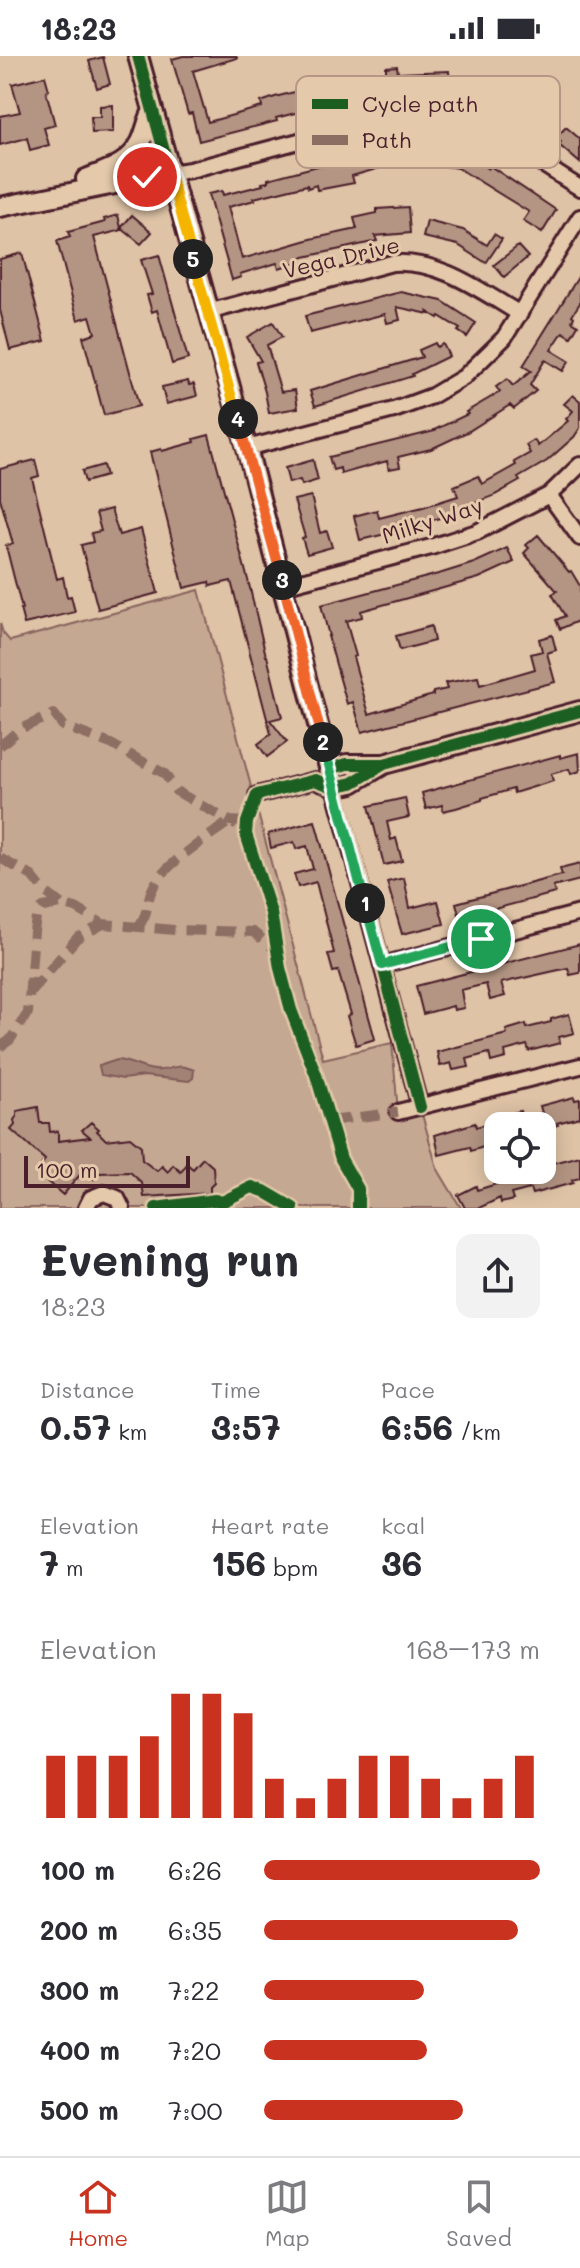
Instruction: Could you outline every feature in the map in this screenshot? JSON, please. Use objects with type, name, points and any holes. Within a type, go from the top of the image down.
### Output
[{"type":"street","points":[[138,56],[247,448],[420,1107]]},
{"type":"street","points":[[35,198],[121,164],[137,148],[153,111]]},
{"type":"street","points":[[0,207],[190,170],[296,142]]},
{"type":"street","points":[[547,168],[580,188]]},
{"type":"street","points":[[247,448],[394,410],[432,396],[464,377],[504,338],[580,217]]},
{"type":"street","name":"Vega Drive","points":[[208,312],[392,263],[409,262],[459,277],[520,314]]},
{"type":"street","name":"Milky Way","points":[[283,586],[477,532],[549,495],[580,465]]},
{"type":"street","points":[[549,495],[580,538]]},
{"type":"street","points":[[257,795],[315,780],[332,778],[352,783],[384,764],[580,711]]},
{"type":"street","points":[[382,965],[580,913]]},
{"type":"street","points":[[398,1112],[580,1066]]},
{"type":"street","points":[[86,1208],[91,1198],[104,1193],[117,1198],[122,1208]]},
{"type":"shaded area","points":[[199,590],[323,1059],[392,1043],[398,1112],[420,1107],[437,1168],[461,1208],[0,1208],[0,623],[10,641]]},
{"type":"shaded area","points":[[117,1060],[155,1070],[187,1067],[194,1070],[193,1078],[189,1081],[144,1076],[123,1079],[101,1075],[99,1066]]},
{"type":"building","points":[[183,56],[236,56],[193,71],[208,122],[262,107],[261,102],[296,92],[296,113],[276,118],[277,121],[199,141],[172,59]]},
{"type":"building","points":[[103,57],[110,84],[97,88],[89,61]]},
{"type":"building","points":[[397,66],[398,73],[449,71],[449,76],[379,76],[386,74],[386,67]]},
{"type":"building","points":[[45,76],[55,125],[44,128],[49,145],[30,150],[27,138],[0,145],[0,116],[20,112],[12,84]]},
{"type":"building","points":[[113,105],[113,132],[92,133],[91,117],[100,117],[100,106]]},
{"type":"building","points":[[566,127],[580,139],[580,163],[560,146],[560,134]]},
{"type":"building","points":[[310,168],[380,168],[352,176],[354,183],[317,190],[316,185],[308,188],[307,185],[228,207],[242,259],[357,229],[354,218],[377,213],[377,209],[408,207],[410,233],[375,236],[377,241],[300,258],[301,261],[279,268],[277,263],[240,274],[241,277],[232,280],[208,194],[222,191],[223,195],[263,185],[268,179]]},
{"type":"building","points":[[458,168],[493,168],[556,210],[542,233],[523,221],[529,212]]},
{"type":"building","points":[[118,215],[122,230],[94,237],[139,406],[104,415],[83,337],[95,333],[90,316],[78,320],[57,241],[70,237],[68,232],[105,222],[104,219]]},
{"type":"building","points":[[132,215],[152,232],[141,244],[121,228]]},
{"type":"building","points":[[427,221],[463,230],[487,245],[494,234],[502,239],[486,263],[458,245],[423,237]]},
{"type":"building","points":[[518,246],[528,257],[504,277],[494,265]]},
{"type":"building","points":[[22,253],[45,341],[10,350],[0,310],[0,259]]},
{"type":"building","points":[[159,255],[188,359],[172,364],[157,310],[152,312],[147,295],[152,294],[141,260]]},
{"type":"building","points":[[580,274],[580,303],[572,315],[572,321],[578,325],[571,337],[563,332],[551,350],[569,361],[563,371],[545,360],[530,385],[536,391],[514,409],[510,405],[469,431],[431,449],[398,457],[400,467],[389,469],[387,461],[341,474],[340,468],[333,470],[329,457],[435,431],[468,414],[466,412],[500,392],[496,387],[507,379],[513,386],[531,371],[523,366]]},
{"type":"building","points":[[401,292],[442,301],[476,323],[467,337],[439,316],[397,307],[400,320],[387,323],[385,314],[310,333],[305,316]]},
{"type":"building","points":[[273,322],[282,337],[267,345],[281,392],[295,390],[298,408],[269,413],[256,362],[261,361],[247,337]]},
{"type":"building","points":[[435,343],[437,347],[443,344],[449,356],[413,376],[315,406],[310,391],[422,357],[419,350]]},
{"type":"building","points":[[188,381],[189,385],[194,384],[197,396],[166,404],[162,387]]},
{"type":"building","points":[[573,395],[580,401],[580,428],[547,461],[518,478],[520,481],[424,525],[360,540],[354,516],[377,510],[379,518],[458,496],[454,486],[478,476],[482,484],[516,465],[514,462],[530,453],[526,445],[534,440],[538,446],[568,421],[566,419],[573,411],[564,404]]},
{"type":"building","points":[[209,435],[282,717],[270,720],[287,742],[267,757],[258,744],[271,734],[231,581],[184,588],[150,452],[195,442],[194,439]]},
{"type":"building","points":[[35,460],[39,476],[32,478],[57,579],[63,577],[67,597],[71,596],[75,612],[24,624],[6,546],[13,544],[0,498],[0,469]]},
{"type":"building","points":[[313,460],[318,480],[302,485],[300,480],[289,483],[285,468]]},
{"type":"building","points":[[103,465],[106,476],[85,482],[82,471]]},
{"type":"building","points":[[311,496],[320,533],[327,531],[332,547],[307,554],[294,500]]},
{"type":"building","points":[[111,509],[119,535],[141,529],[158,593],[98,609],[81,545],[93,542],[91,533],[101,531],[96,513]]},
{"type":"building","points":[[538,535],[571,571],[580,586],[580,620],[560,629],[556,620],[565,616],[552,594],[557,591],[524,553],[529,548],[526,545]]},
{"type":"building","points":[[507,548],[514,562],[479,578],[361,611],[362,617],[346,621],[369,714],[433,695],[433,692],[447,689],[445,683],[478,677],[480,685],[535,669],[531,654],[542,651],[539,639],[552,635],[556,650],[547,653],[555,682],[362,732],[353,702],[347,704],[321,605],[442,573]]},
{"type":"building","points":[[431,626],[434,641],[400,650],[396,636]]},
{"type":"building","points":[[579,753],[580,771],[571,774],[569,769],[551,774],[553,781],[514,793],[513,789],[443,811],[442,805],[426,809],[422,793],[560,755],[560,758]]},
{"type":"building","points":[[405,798],[409,817],[387,822],[391,840],[396,838],[402,861],[384,865],[369,806]]},
{"type":"building","points":[[315,821],[375,1039],[356,1045],[347,1016],[351,1014],[338,971],[333,972],[328,954],[334,953],[316,882],[298,887],[294,874],[313,869],[307,846],[296,849],[294,842],[271,848],[268,834]]},
{"type":"building","points":[[580,864],[580,880],[553,887],[555,893],[460,918],[456,903],[562,875],[560,869]]},
{"type":"building","points":[[404,878],[410,908],[438,901],[444,924],[402,934],[387,882]]},
{"type":"building","points":[[580,944],[580,973],[570,975],[568,968],[501,983],[505,996],[490,1000],[486,984],[461,990],[464,1008],[454,1010],[453,1006],[423,1014],[416,986]]},
{"type":"building","points":[[569,1014],[574,1033],[559,1037],[560,1043],[529,1051],[527,1045],[505,1051],[506,1058],[491,1062],[489,1053],[467,1059],[469,1067],[453,1070],[451,1063],[440,1066],[437,1052],[507,1034],[506,1030],[526,1024],[527,1028],[551,1022],[551,1019]]},
{"type":"building","points":[[574,1097],[575,1100],[580,1099],[580,1117],[556,1126],[556,1112],[542,1112],[540,1106]]},
{"type":"building","points":[[38,1107],[40,1123],[49,1123],[50,1132],[58,1131],[58,1141],[90,1137],[82,1130],[91,1122],[106,1140],[130,1137],[141,1146],[142,1160],[157,1171],[162,1166],[168,1172],[173,1165],[181,1172],[187,1164],[193,1169],[203,1158],[213,1167],[214,1183],[210,1193],[144,1197],[142,1183],[130,1172],[99,1173],[94,1179],[84,1170],[63,1195],[36,1172],[45,1160],[11,1130],[17,1111]]},
{"type":"building","points":[[475,1123],[476,1127],[484,1125],[484,1147],[439,1155],[435,1135]]},
{"type":"building","points":[[580,1156],[580,1178],[572,1180],[573,1183],[532,1194],[530,1189],[511,1194],[513,1200],[501,1203],[500,1198],[479,1208],[465,1208],[458,1195],[476,1186],[477,1190],[497,1184],[556,1184],[556,1162]]},
{"type":"marked path","points":[[0,746],[20,729],[54,714],[63,726],[111,744],[165,774],[176,791],[204,807],[230,821],[247,822]]},
{"type":"marked path","points":[[138,927],[153,887],[163,873],[230,821],[237,826]]},
{"type":"marked path","points":[[0,858],[32,876],[43,890],[61,904]]},
{"type":"marked path","points":[[0,1047],[10,1040],[28,1013],[34,931],[36,918],[43,907],[61,904],[76,908],[103,924],[253,932],[277,951]]},
{"type":"marked path","points":[[29,994],[77,938],[103,924]]},
{"type":"marked path","points":[[330,1121],[398,1112]]},
{"type":"cycle path","points":[[138,56],[283,586],[420,1107]]},
{"type":"cycle path","points":[[330,769],[347,764],[384,764],[580,711]]},
{"type":"cycle path","points":[[358,1208],[358,1189],[341,1159],[316,1075],[291,1010],[271,913],[246,834],[257,795],[315,780],[334,787],[352,783],[384,764]]},
{"type":"cycle path","points":[[156,1208],[215,1200],[222,1202],[252,1187],[293,1208]]},
{"type":"route","points":[[147,177],[170,173],[247,448],[382,965],[481,939]]}]
